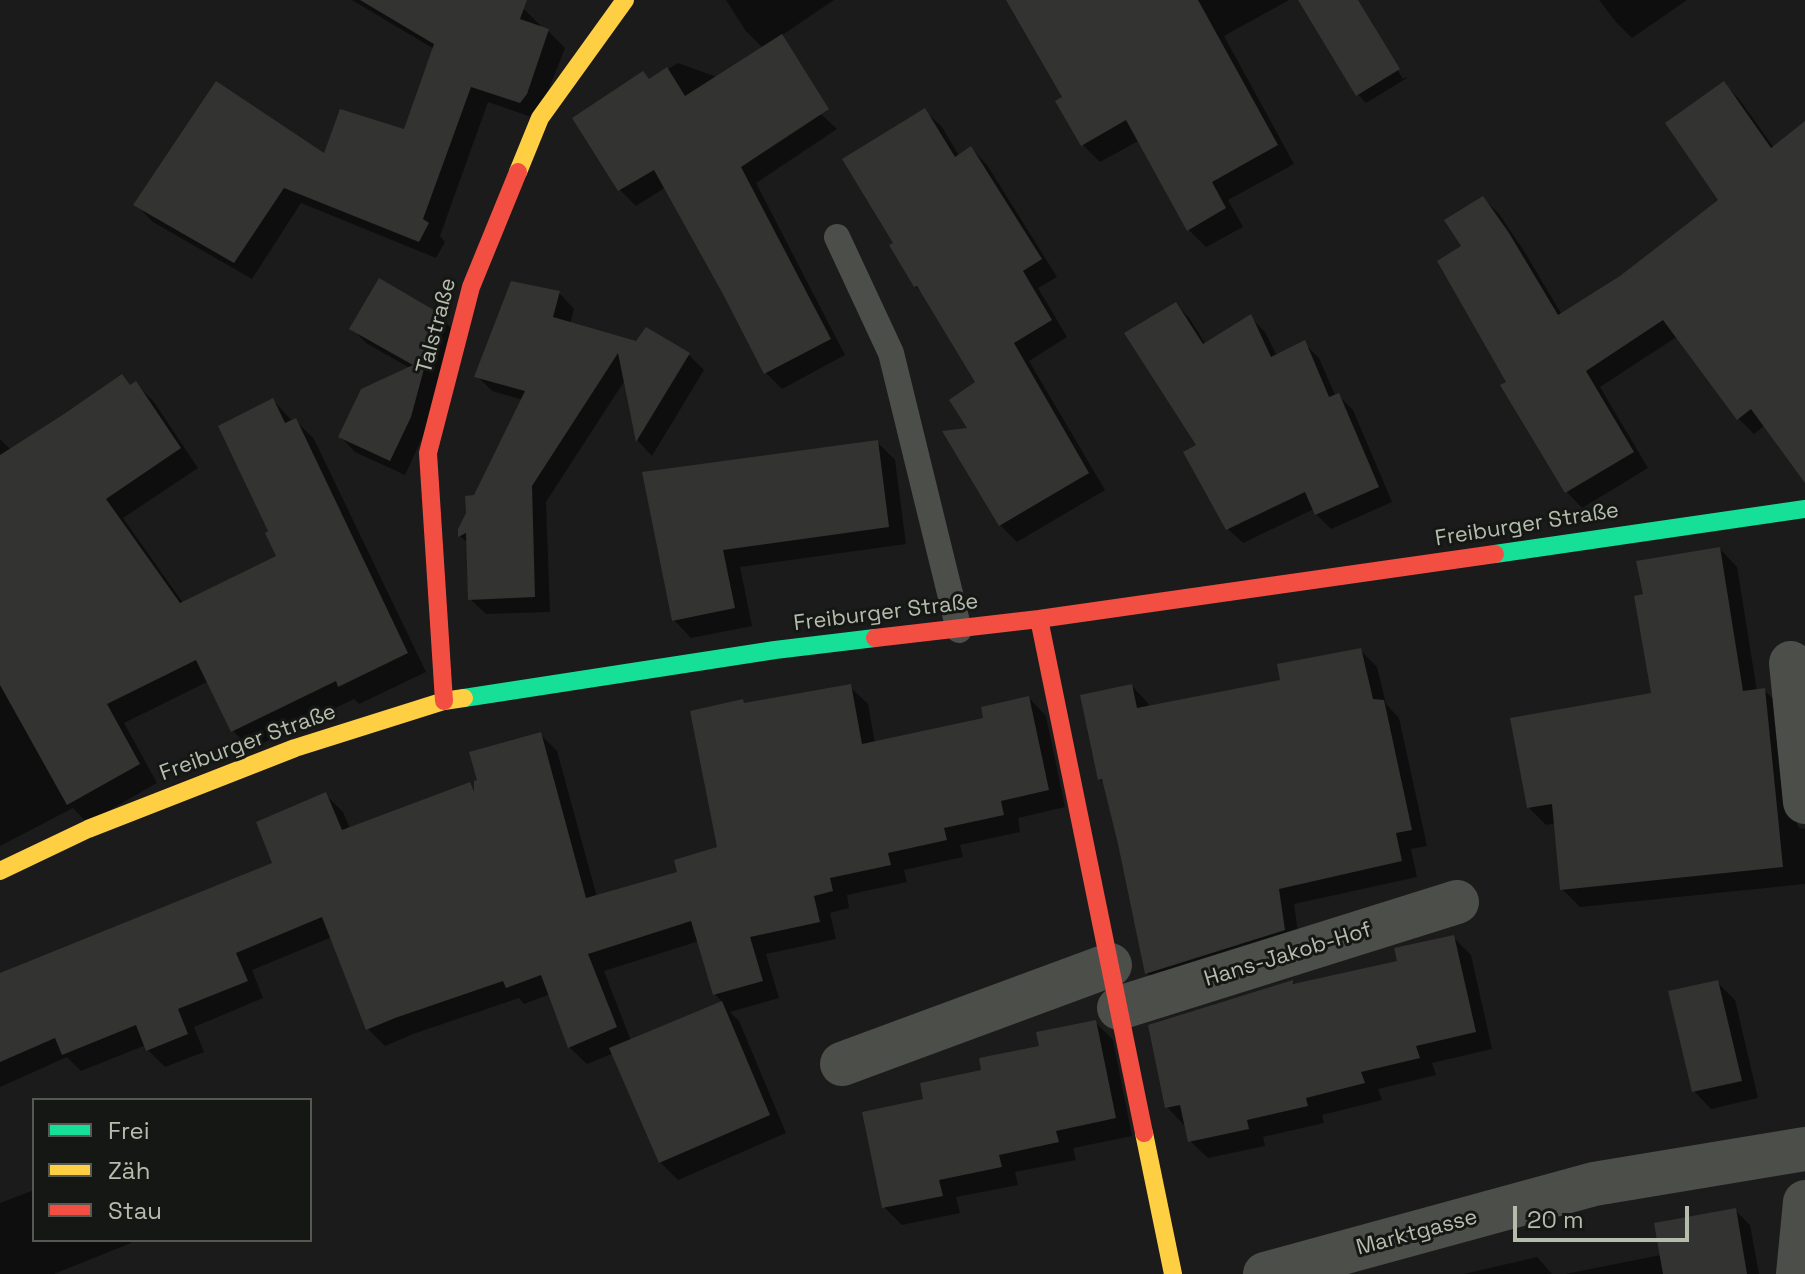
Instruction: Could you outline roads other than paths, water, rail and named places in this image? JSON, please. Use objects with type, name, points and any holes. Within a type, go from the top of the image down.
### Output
[{"type":"street","name":"Talstraße","points":[[444,701],[428,453],[471,287],[540,118],[625,0]]},
{"type":"street","name":"Freiburger Straße","points":[[0,871],[88,829],[295,748],[444,701],[775,650],[959,630],[1805,509]]},
{"type":"street","points":[[1039,619],[1173,1274]]},
{"type":"street","points":[[1791,663],[1805,802]]},
{"type":"street","name":"Hans-Jakob-Hof","points":[[1119,1008],[1457,902]]},
{"type":"street","points":[[842,1064],[1110,965]]},
{"type":"street","name":"Marktgasse","points":[[1265,1274],[1594,1184],[1805,1149]]},
{"type":"street","points":[[1798,1274],[1805,1202]]},
{"type":"lane","points":[[837,237],[891,353],[959,630]]}]
